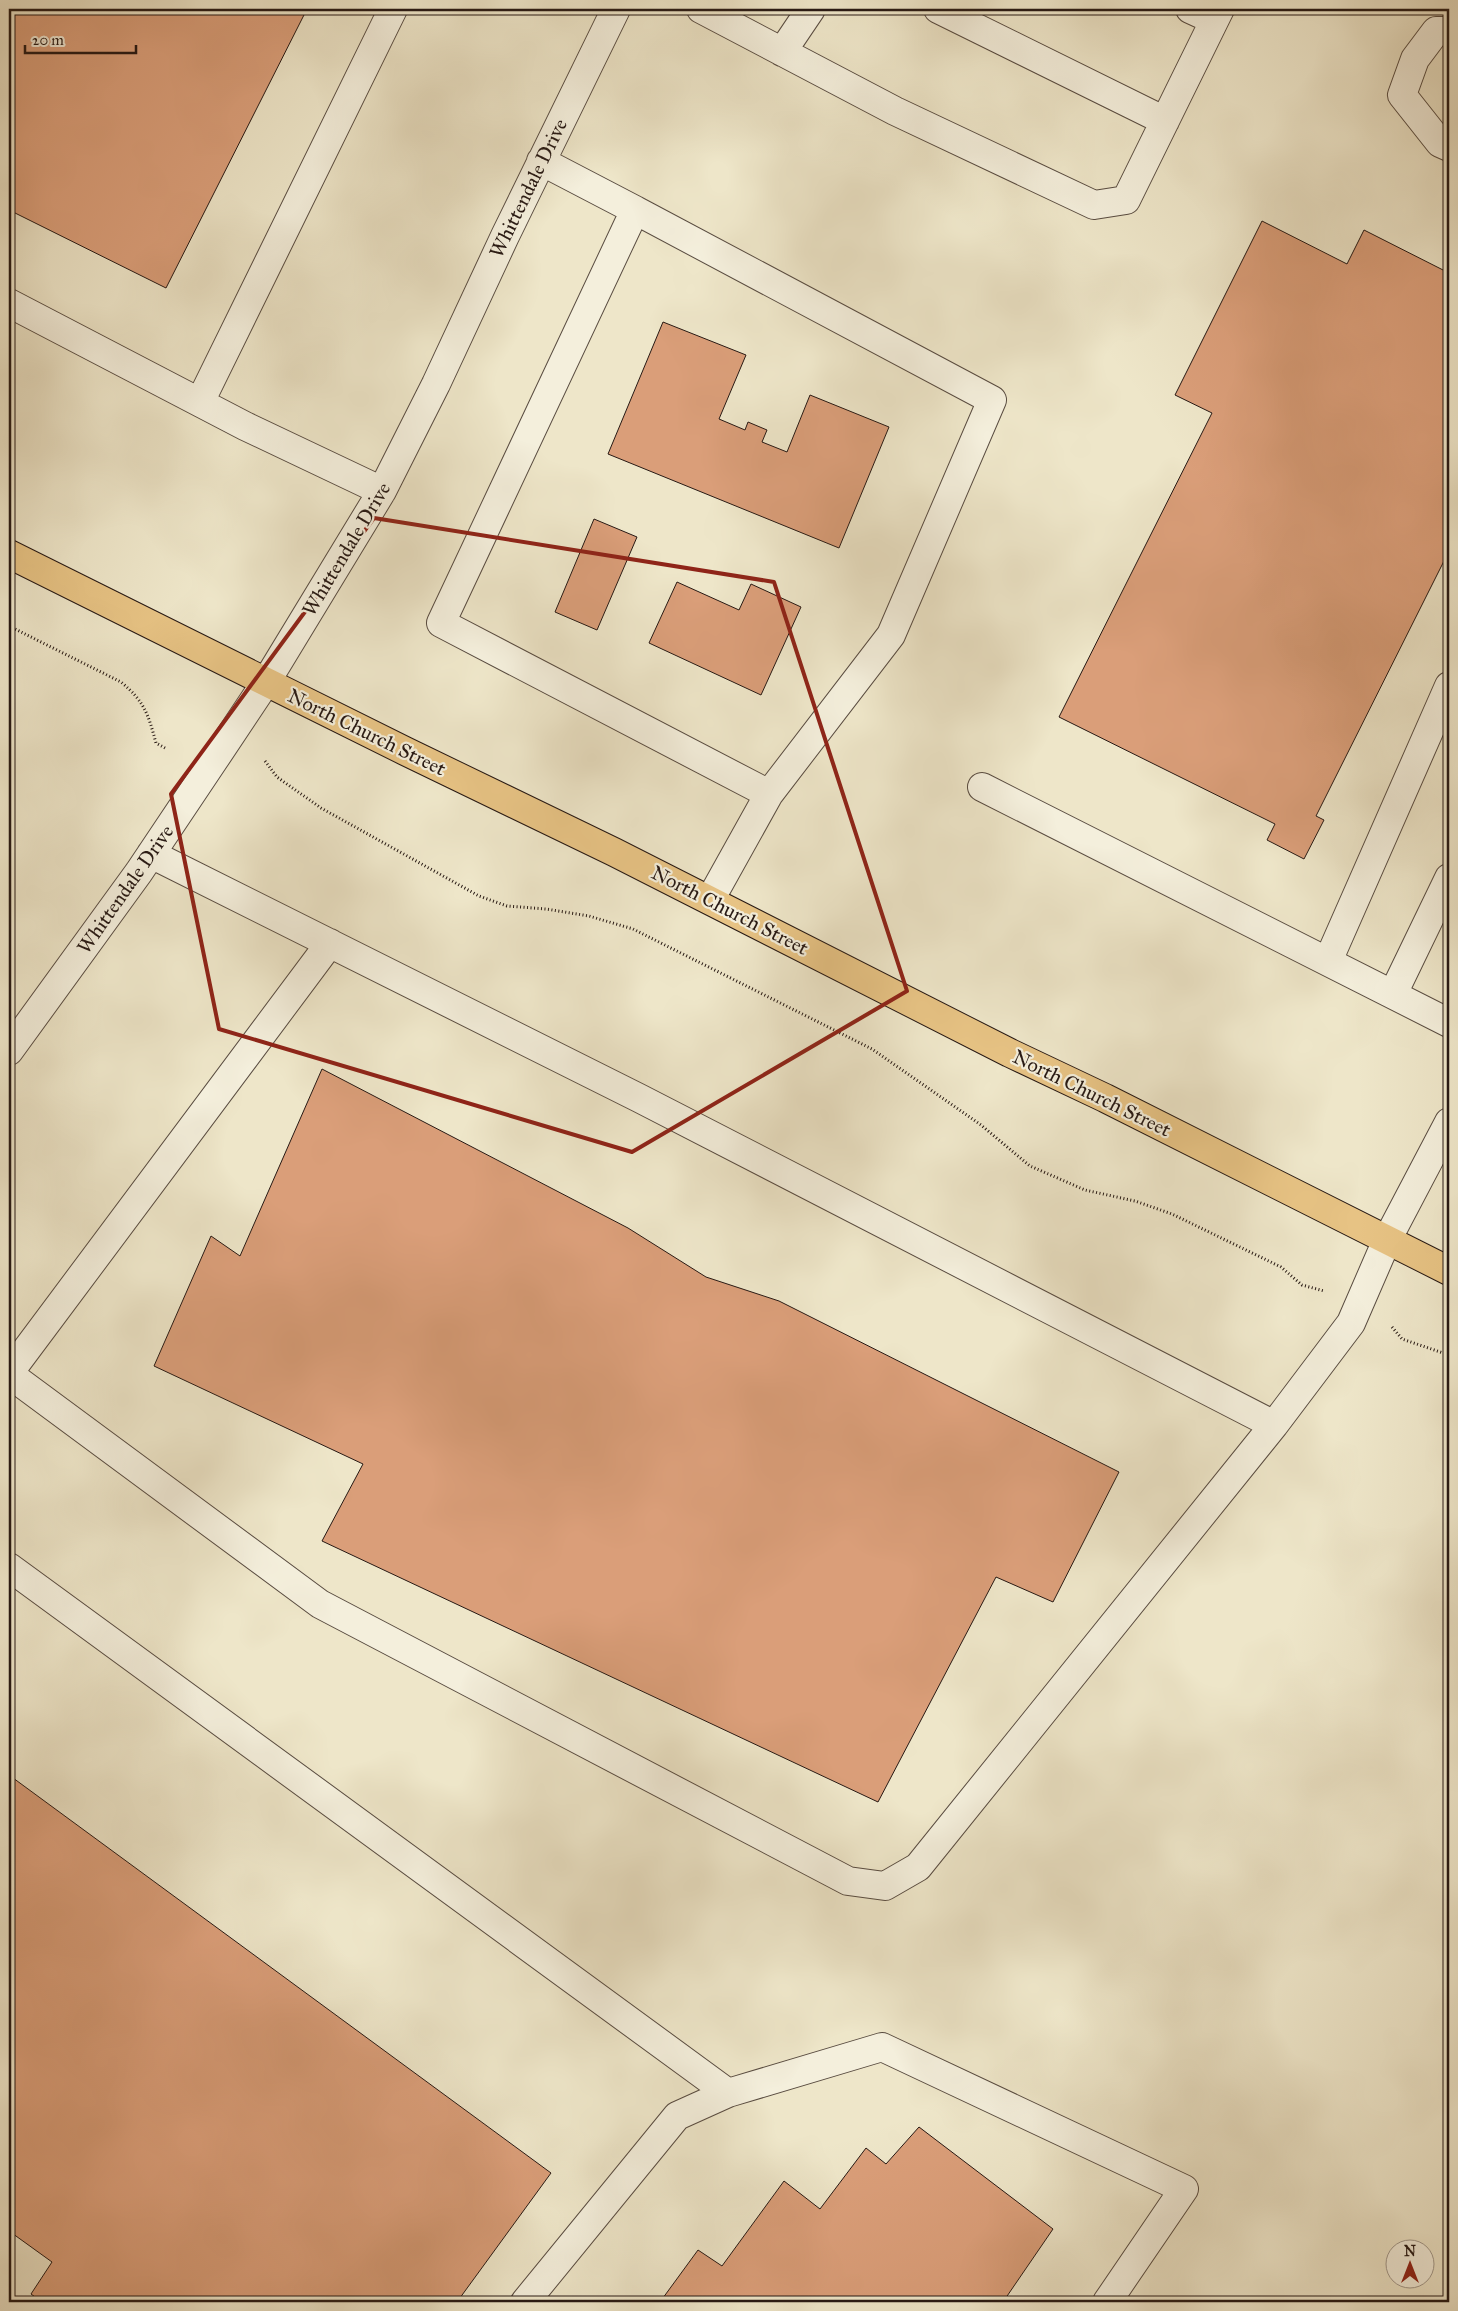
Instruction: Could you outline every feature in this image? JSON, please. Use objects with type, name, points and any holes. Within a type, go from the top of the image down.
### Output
[{"type":"main road","name":"North Church Street","points":[[9,554],[404,752],[710,900],[1010,1053],[1105,1098],[1449,1271]]},
{"type":"street","points":[[200,402],[393,9]]},
{"type":"street","name":"Whittendale Drive","points":[[9,1051],[151,854],[266,682],[382,491],[436,384],[541,161],[616,9]]},
{"type":"street","points":[[700,9],[895,111],[1094,205],[1126,200],[1165,120],[1208,12]]},
{"type":"street","points":[[782,52],[811,9]]},
{"type":"street","points":[[938,9],[1165,120]]},
{"type":"street","points":[[1449,30],[1436,31],[1415,59],[1402,95],[1440,144],[1449,147]]},
{"type":"street","points":[[541,161],[992,400],[891,635],[769,794],[710,900]]},
{"type":"street","points":[[635,210],[441,623],[769,794]]},
{"type":"street","points":[[9,303],[200,402],[382,491]]},
{"type":"street","points":[[1328,961],[1449,686]]},
{"type":"street","points":[[982,787],[1449,1023]]},
{"type":"street","points":[[151,854],[648,1103],[1274,1425]]},
{"type":"street","points":[[1392,994],[1449,878]]},
{"type":"street","points":[[330,943],[9,1374],[320,1604],[848,1882],[885,1886],[918,1867],[1274,1425],[1351,1323],[1387,1240],[1449,1122]]},
{"type":"street","points":[[9,1567],[728,2093]]},
{"type":"street","points":[[525,2302],[676,2116],[728,2093],[882,2047],[1184,2189],[1106,2302]]},
{"type":"path","points":[[9,626],[121,682],[137,695],[147,712],[156,743],[165,748]]},
{"type":"path","points":[[265,761],[277,778],[321,808],[479,896],[507,906],[546,909],[589,916],[633,929],[872,1049],[981,1126],[1030,1166],[1085,1190],[1135,1201],[1172,1214],[1281,1267],[1302,1285],[1324,1291]]},
{"type":"path","points":[[1392,1327],[1402,1339],[1449,1355]]},
{"type":"highlighted area","points":[[374,518],[774,582],[907,991],[632,1152],[219,1029],[171,794]]},
{"type":"building","points":[[9,9],[307,9],[166,288],[9,210]]},
{"type":"building","points":[[1262,221],[1347,264],[1364,230],[1449,273],[1449,551],[1316,816],[1324,820],[1304,859],[1267,840],[1275,824],[1059,717],[1212,413],[1175,395]]},
{"type":"building","points":[[663,322],[746,355],[719,419],[745,430],[748,422],[767,430],[762,442],[787,452],[810,395],[889,427],[839,548],[608,454]]},
{"type":"building","points":[[594,519],[637,537],[597,630],[555,612]]},
{"type":"building","points":[[677,582],[739,610],[751,584],[801,607],[761,695],[649,643]]},
{"type":"building","points":[[322,1069],[628,1228],[706,1277],[779,1301],[1119,1472],[1053,1602],[996,1577],[878,1802],[322,1541],[363,1464],[154,1366],[211,1236],[240,1256]]},
{"type":"building","points":[[9,1775],[551,2173],[457,2302],[42,2302],[31,2294],[52,2262],[9,2231]]},
{"type":"building","points":[[919,2127],[1053,2229],[1003,2302],[660,2302],[698,2250],[722,2266],[784,2181],[820,2209],[866,2148],[886,2164]]}]
